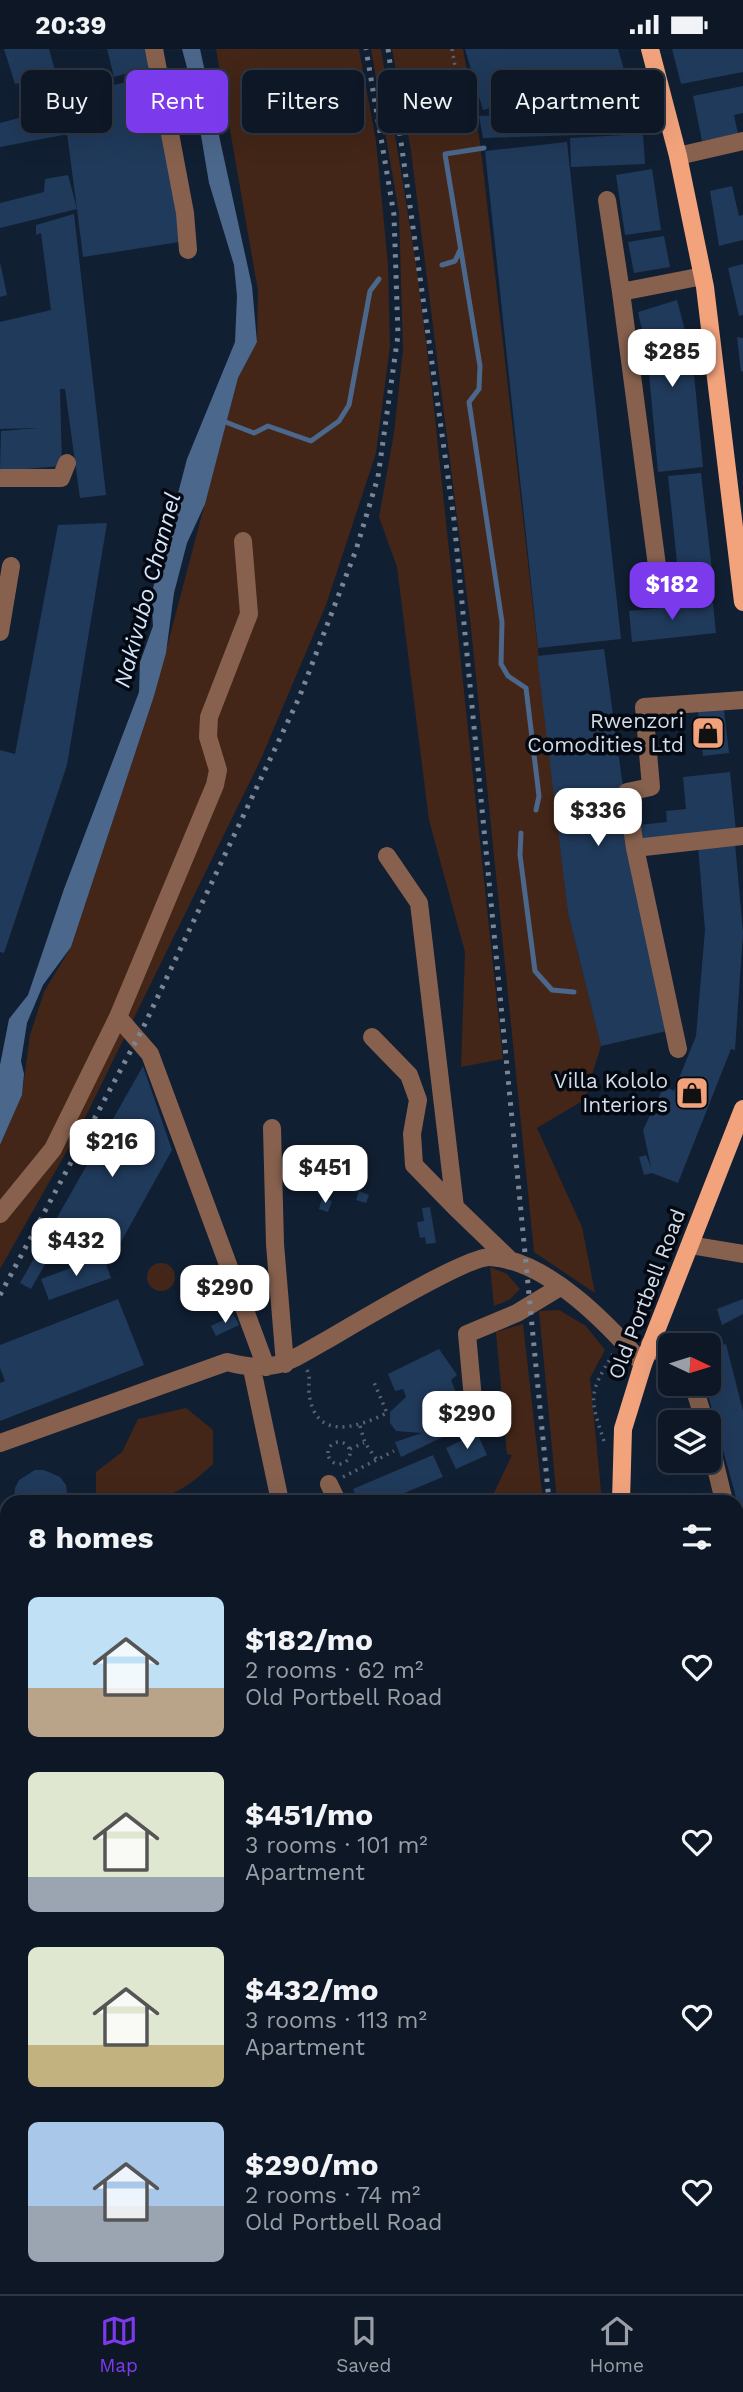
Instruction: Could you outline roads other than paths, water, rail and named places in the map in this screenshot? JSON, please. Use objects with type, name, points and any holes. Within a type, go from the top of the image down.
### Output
[{"type":"main road","points":[[650,49],[678,156],[703,276],[738,507],[743,602]]},
{"type":"main road","name":"Old Portbell Road","points":[[621,1495],[623,1429],[643,1364],[743,1109]]},
{"type":"street","points":[[155,49],[185,213],[188,250]]},
{"type":"street","points":[[678,156],[743,141]]},
{"type":"street","points":[[607,200],[659,581]]},
{"type":"street","points":[[621,292],[703,276]]},
{"type":"street","points":[[0,478],[61,478],[66,463]]},
{"type":"street","points":[[0,1214],[53,1149],[118,1017],[215,785],[218,770],[208,737],[209,717],[249,614],[243,541]]},
{"type":"street","points":[[0,632],[11,566]]},
{"type":"street","points":[[678,1049],[635,848],[627,792],[651,787],[644,706],[743,700]]},
{"type":"street","points":[[635,848],[743,836]]},
{"type":"street","points":[[387,856],[419,903],[455,1207]]},
{"type":"street","points":[[118,1017],[150,1054],[259,1368],[279,1495]]},
{"type":"street","points":[[372,1037],[409,1075],[418,1100],[412,1134],[414,1165],[511,1261]]},
{"type":"street","points":[[272,1128],[275,1244],[293,1359]]},
{"type":"street","points":[[690,1245],[743,1254]]},
{"type":"street","points":[[0,1443],[226,1362],[259,1368],[293,1359],[406,1294],[487,1256],[527,1264],[560,1287],[643,1364]]},
{"type":"street","points":[[475,1421],[467,1334],[517,1313],[560,1287]]},
{"type":"street","points":[[650,1344],[658,1350]]},
{"type":"street","points":[[717,1473],[723,1495]]},
{"type":"street","points":[[329,1484],[334,1495]]},
{"type":"water","points":[[182,49],[200,49],[205,70],[188,70]]},
{"type":"water","points":[[201,133],[218,133],[252,286],[257,342],[238,378],[205,504],[187,543],[174,593],[166,653],[154,696],[71,947],[43,985],[27,1023],[21,1061],[24,1074],[22,1095],[0,1145],[0,1065],[9,1019],[28,995],[64,889],[139,692],[140,662],[153,626],[151,596],[187,459],[235,342],[237,296],[234,265],[209,183]]},
{"type":"waterway","points":[[484,148],[445,154],[480,366],[479,389],[469,402],[502,622],[501,664],[508,676],[526,688],[539,796],[536,810]]},
{"type":"waterway","points":[[442,265],[455,261],[460,250]]},
{"type":"waterway","points":[[223,421],[254,433],[268,426],[311,441],[339,421],[349,405],[370,291],[379,279]]},
{"type":"waterway","points":[[521,833],[520,855],[535,971],[552,990],[574,992]]},
{"type":"railway","points":[[0,1295],[143,1028],[299,698],[356,550],[378,477],[398,335],[394,215],[366,49]]},
{"type":"railway","points":[[388,49],[454,520],[548,1495]]},
{"type":"place","name":"Rwenzori Comodities Ltd","points":[[708,733]]},
{"type":"place","name":"Villa Kololo Interiors","points":[[692,1093]]},
{"type":"water label","name":"Nakivubo Channel","points":[[147,590]]}]
